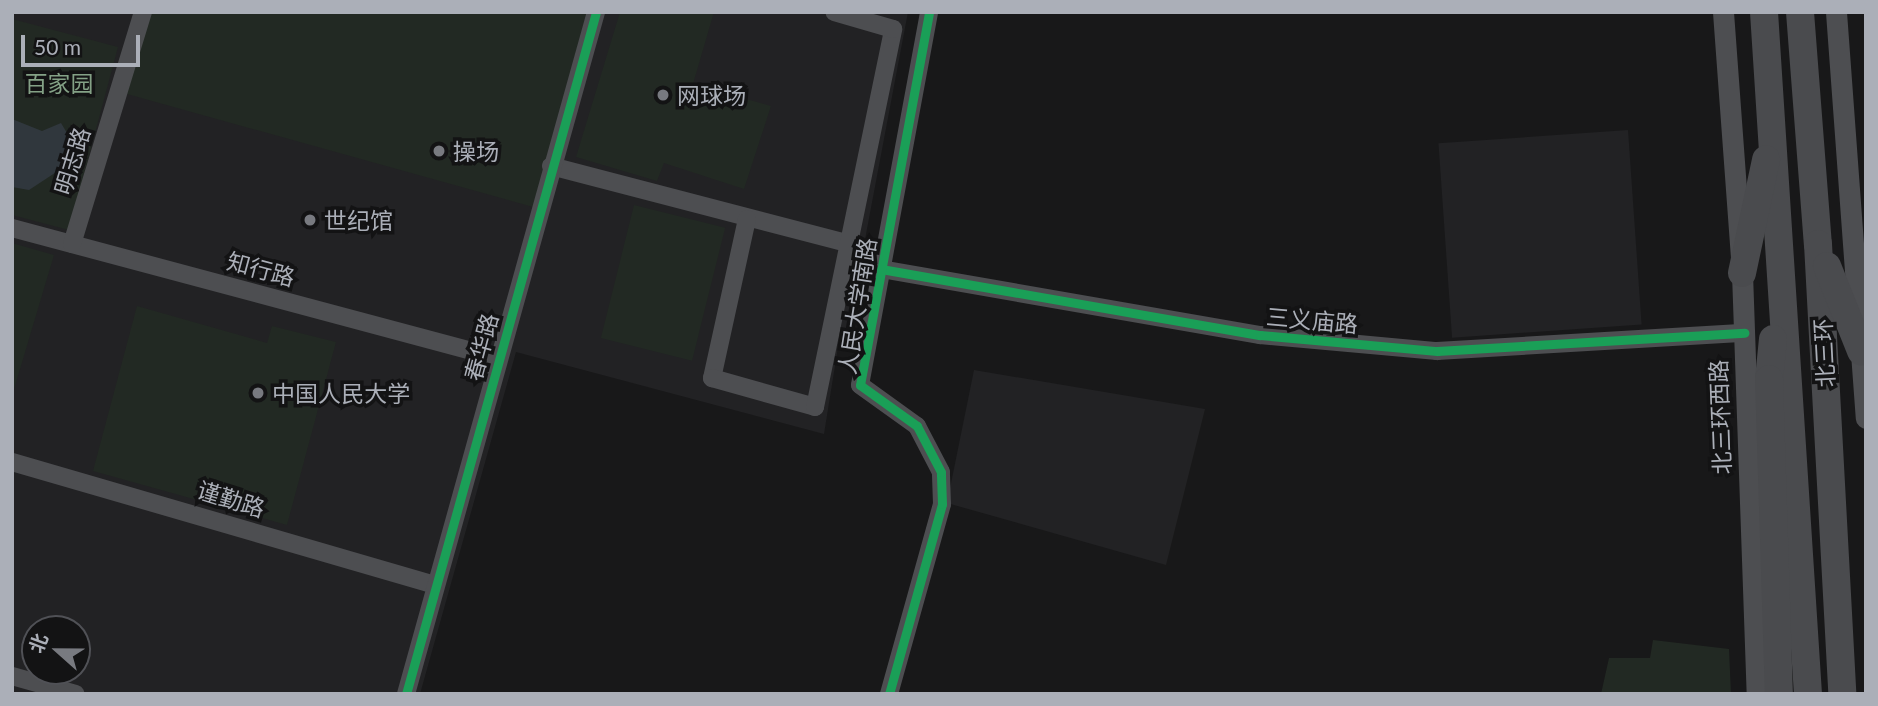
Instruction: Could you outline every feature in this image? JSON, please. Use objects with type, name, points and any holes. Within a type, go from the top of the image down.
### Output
[{"type":"highway","name":"北三环","points":[[1764,12],[1782,249],[1808,692]]},
{"type":"highway","name":"北三环","points":[[1802,16],[1818,244],[1842,694]]},
{"type":"highway","points":[[1742,273],[1773,126]]},
{"type":"highway","points":[[1818,244],[1861,351]]},
{"type":"highway","points":[[1779,694],[1769,379],[1782,249]]},
{"type":"street","name":"明志路","points":[[72,244],[143,12]]},
{"type":"street","name":"春华路","points":[[406,694],[596,12]]},
{"type":"street","points":[[747,219],[712,378],[816,407],[893,29],[834,12]]},
{"type":"street","name":"人民大学南路","points":[[888,694],[942,504],[940,472],[917,426],[860,385],[929,12]]},
{"type":"street","name":"北三环西路","points":[[1723,12],[1742,273],[1757,694]]},
{"type":"street","points":[[1836,12],[1866,418]]},
{"type":"street","points":[[551,166],[851,244]]},
{"type":"street","name":"知行路","points":[[12,228],[498,358]]},
{"type":"street","name":"三义庙路","points":[[881,269],[1260,335],[1437,351],[1744,333]]},
{"type":"street","name":"谨勤路","points":[[12,462],[435,585]]},
{"type":"street","points":[[12,676],[76,694]]},
{"type":"shaded area","name":"中国人民大学","points":[[12,12],[908,12],[846,340],[839,341],[824,434],[516,352],[420,694],[12,694]]},
{"type":"shaded area","points":[[12,119],[42,131],[61,123],[73,143],[67,165],[29,190],[12,187]]},
{"type":"shaded area","points":[[1628,130],[1642,325],[1452,338],[1438,143]]},
{"type":"shaded area","points":[[974,370],[1205,409],[1166,565],[947,503]]},
{"type":"green space","name":"操场","points":[[150,12],[587,12],[533,207],[127,94]]},
{"type":"green space","name":"网球场","points":[[620,12],[714,12],[693,84],[771,106],[744,189],[664,163],[657,181],[576,157]]},
{"type":"green space","name":"百家园","points":[[12,19],[118,47],[69,230],[12,215]]},
{"type":"green space","points":[[634,205],[725,228],[692,361],[601,338]]},
{"type":"green space","points":[[12,243],[54,255],[12,396]]},
{"type":"green space","points":[[137,306],[267,343],[272,326],[336,342],[287,525],[93,471]]},
{"type":"green space","points":[[1653,640],[1729,649],[1731,694],[1601,694],[1609,658],[1650,658]]},
{"type":"cycle path","points":[[406,694],[596,12]]},
{"type":"cycle path","points":[[889,694],[942,504],[941,472],[917,426],[860,385],[929,12]]},
{"type":"cycle path","points":[[881,269],[1260,335],[1437,351],[1744,333]]},
{"type":"place","name":"网球场","points":[[663,95]]},
{"type":"place","name":"操场","points":[[439,151]]},
{"type":"place","name":"世纪馆","points":[[310,220]]},
{"type":"place","name":"中国人民大学","points":[[258,393]]}]
